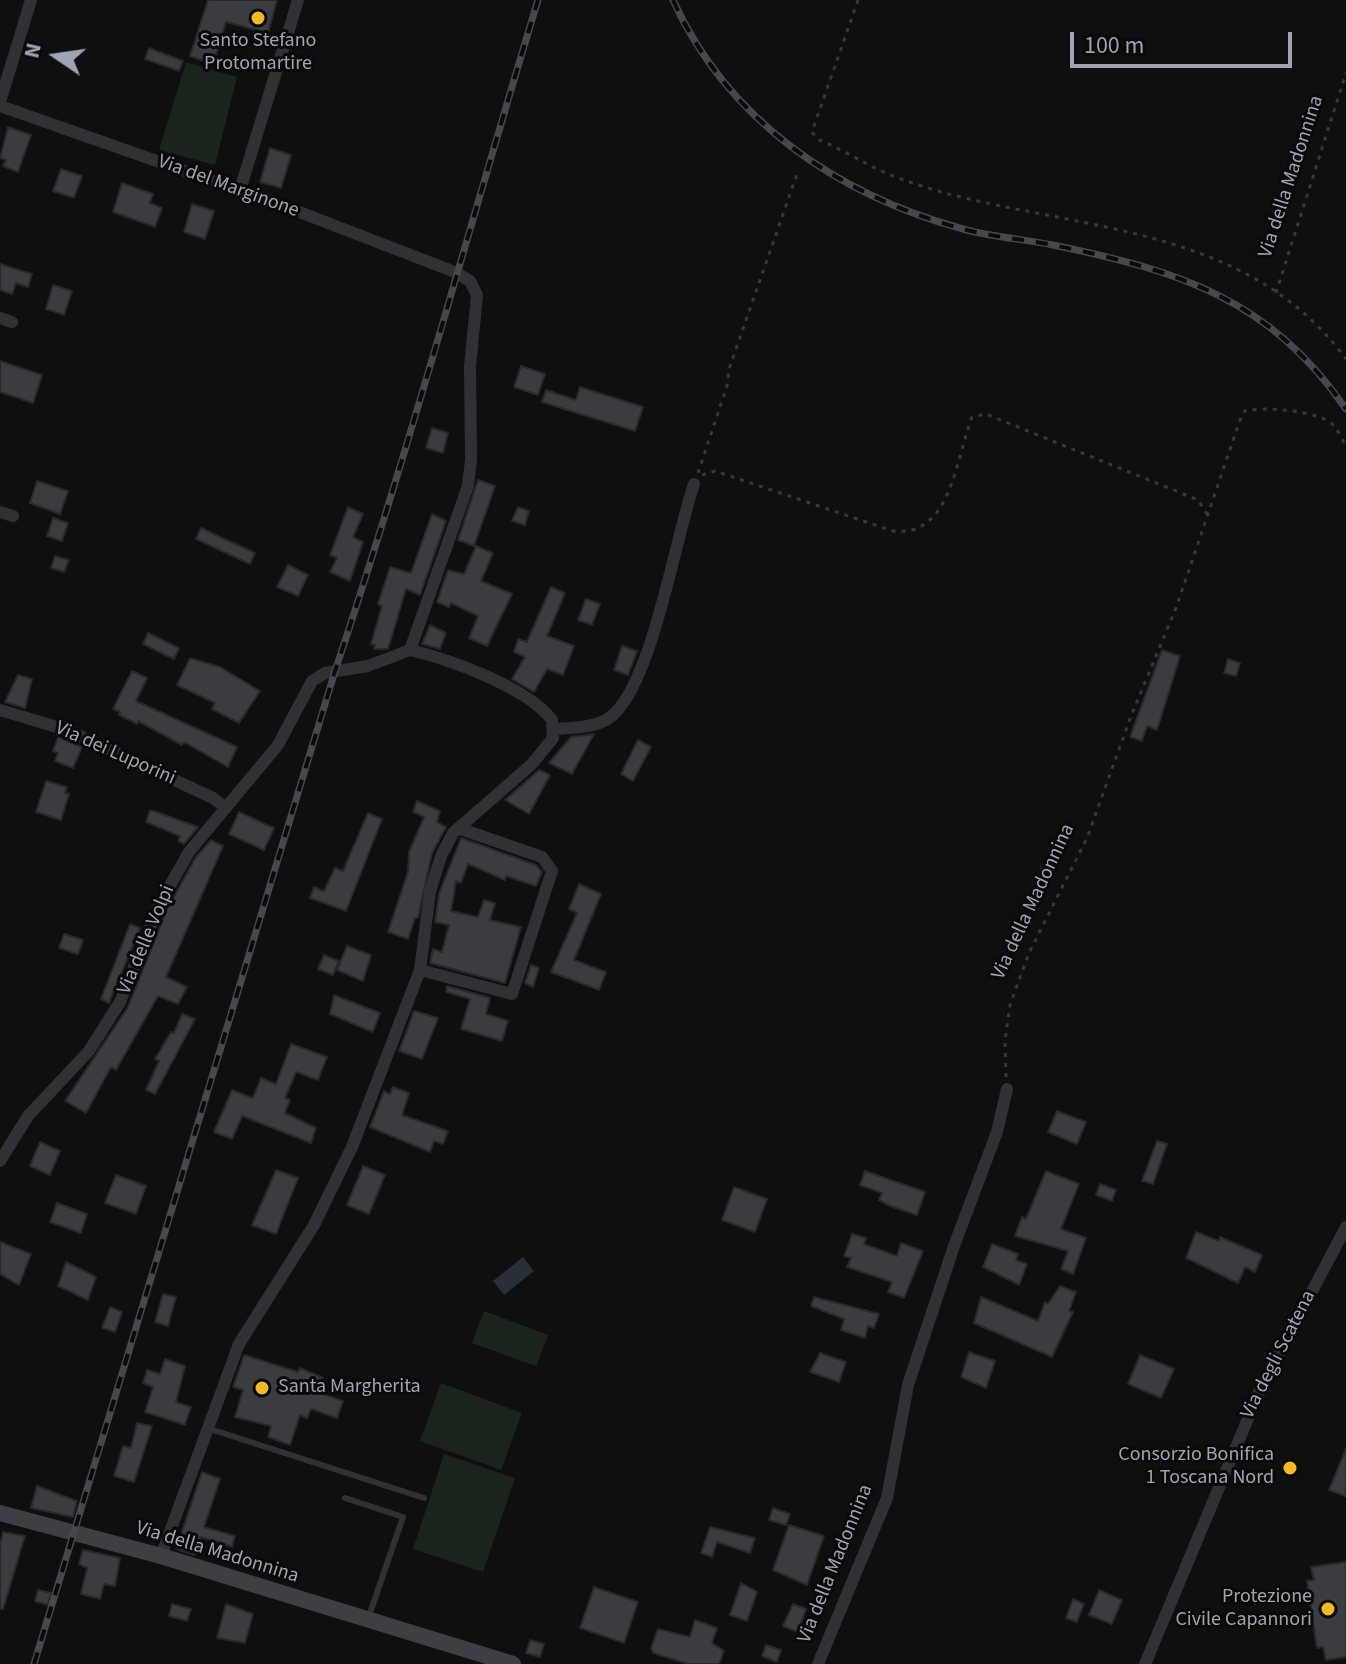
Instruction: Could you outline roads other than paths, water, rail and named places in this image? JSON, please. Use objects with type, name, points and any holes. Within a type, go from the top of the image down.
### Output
[{"type":"main road","name":"Via della Madonnina","points":[[1,1517],[161,1556],[513,1664]]},
{"type":"street","name":"Via del Marginone","points":[[31,0],[0,104],[240,190],[455,272],[470,281],[477,295],[469,392],[471,460],[462,510],[410,650]]},
{"type":"street","points":[[240,190],[298,0]]},
{"type":"street","points":[[554,729],[590,725],[612,716],[628,694],[646,655],[694,484]]},
{"type":"street","points":[[161,1556],[239,1344],[338,1179],[420,970],[430,892],[441,856],[458,828],[548,748],[554,729],[546,712],[532,701],[473,671],[410,650]]},
{"type":"street","name":"Via delle Volpi","points":[[0,1161],[28,1116],[89,1051],[130,983],[159,905],[181,865],[278,745],[318,676],[368,666],[410,650]]},
{"type":"street","name":"Via dei Luporini","points":[[0,710],[67,730],[213,798],[226,808]]},
{"type":"street","points":[[420,970],[512,994],[552,871],[542,857],[458,828]]},
{"type":"street","name":"Via della Madonnina","points":[[818,1664],[887,1498],[908,1385],[954,1246],[997,1132],[1007,1089]]},
{"type":"street","name":"Via degli Scatena","points":[[1145,1664],[1260,1390],[1346,1227]]},
{"type":"lane","points":[[207,1428],[424,1498]]},
{"type":"lane","points":[[345,1498],[403,1517],[368,1620]]},
{"type":"railway","points":[[34,1664],[335,671],[414,421],[538,0]]},
{"type":"railway","points":[[673,0],[696,43],[724,82],[756,117],[831,174],[873,196],[963,229],[1099,255],[1181,279],[1218,295],[1253,315],[1285,340],[1316,371],[1346,409]]},
{"type":"place","name":"Santo Stefano Protomartire","points":[[258,18]]},
{"type":"place","name":"Santa Margherita","points":[[262,1388]]},
{"type":"place","name":"Consorzio Bonifica 1 Toscana Nord","points":[[1290,1468]]},
{"type":"place","name":"Protezione Civile Capannori","points":[[1328,1609]]}]
